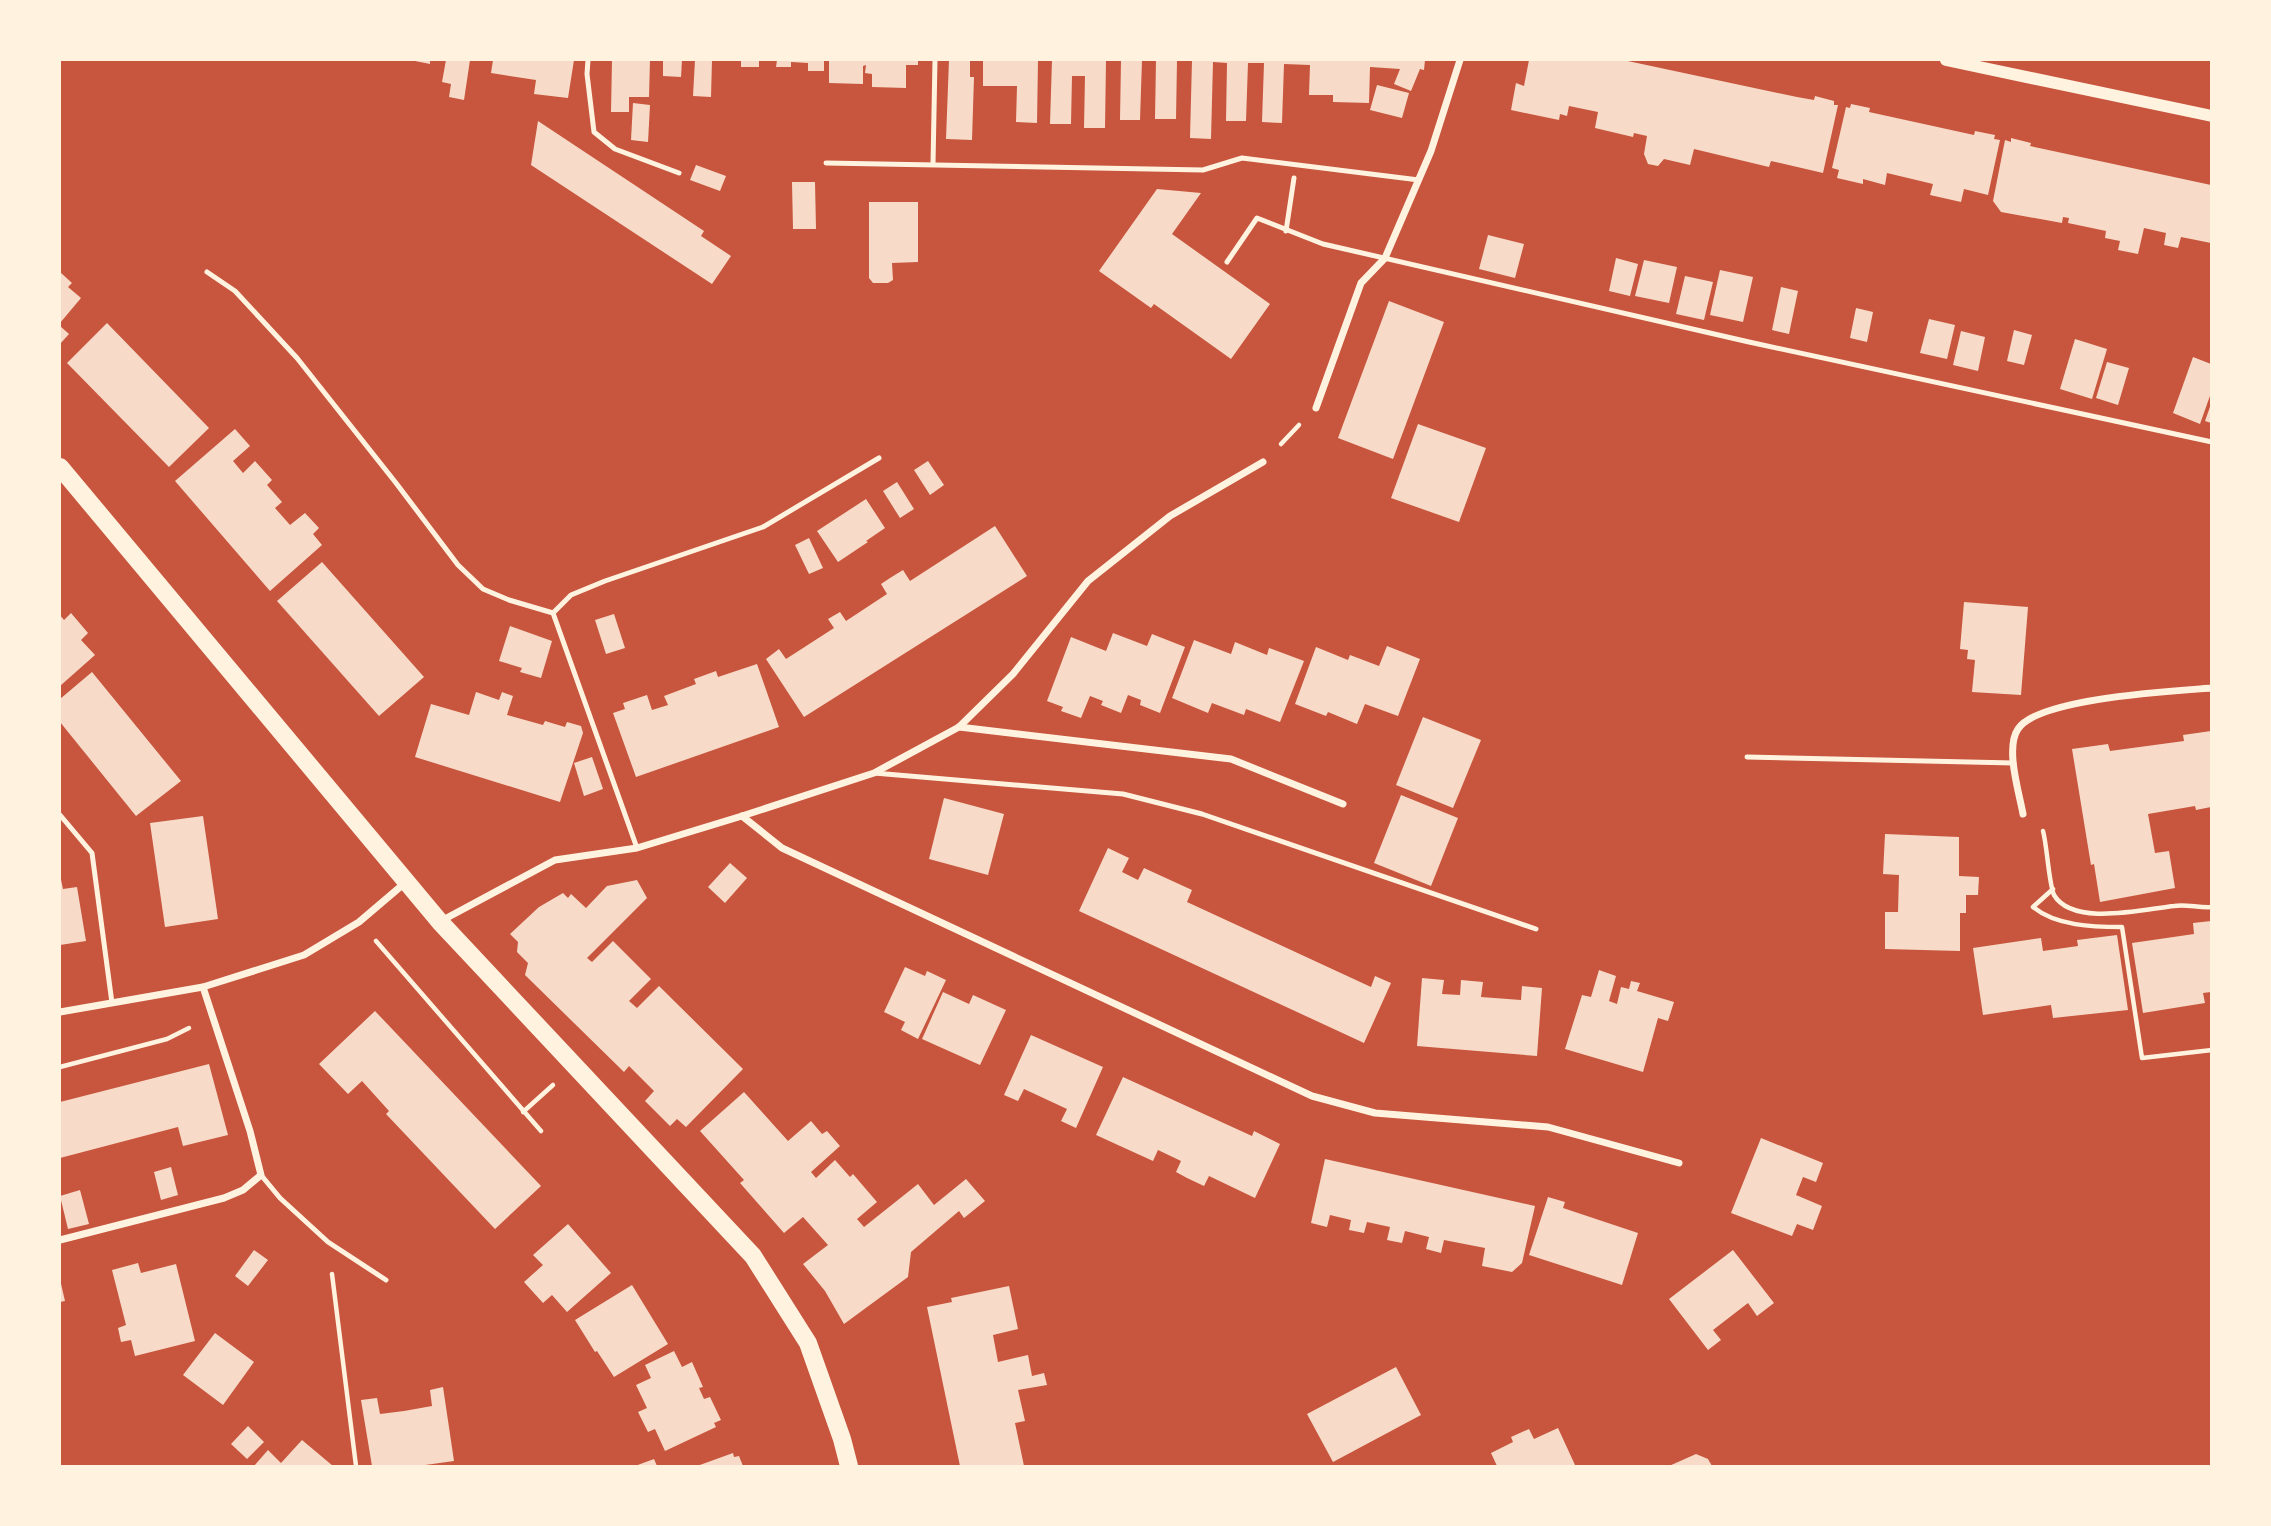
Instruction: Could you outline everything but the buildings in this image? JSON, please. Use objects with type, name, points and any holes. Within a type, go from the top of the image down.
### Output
[{"type":"main road","points":[[60,467],[440,922],[752,1256],[808,1343],[849,1466]]},
{"type":"street","points":[[1316,408],[1361,283],[1385,258],[1431,151],[1460,60]]},
{"type":"street","points":[[1946,60],[2211,116]]},
{"type":"street","points":[[440,922],[555,860],[637,848],[874,773],[958,727],[1013,674],[1088,581],[1170,516],[1263,462]]},
{"type":"street","points":[[2023,814],[2012,746],[2018,728],[2051,708],[2144,693],[2211,688]]},
{"type":"street","points":[[958,727],[1231,759],[1343,804]]},
{"type":"street","points":[[742,816],[782,848],[1312,1097],[1375,1112],[1548,1127],[1679,1163]]},
{"type":"street","points":[[60,1012],[203,987],[304,955],[359,922],[406,882]]},
{"type":"street","points":[[60,1240],[224,1198],[243,1190],[261,1175],[250,1131],[203,987]]},
{"type":"lane","points":[[587,60],[594,132],[615,149],[679,173]]},
{"type":"lane","points":[[933,164],[935,60]]},
{"type":"lane","points":[[826,163],[1203,170],[1242,158],[1419,180]]},
{"type":"lane","points":[[1286,230],[1294,178]]},
{"type":"lane","points":[[1227,262],[1257,218],[1323,244],[1735,339],[2211,442]]},
{"type":"lane","points":[[207,272],[234,291],[297,358],[458,565],[483,589],[509,600],[554,612]]},
{"type":"lane","points":[[554,612],[570,595],[605,580],[763,527],[879,458]]},
{"type":"lane","points":[[554,612],[637,848]]},
{"type":"lane","points":[[1747,757],[2014,763]]},
{"type":"lane","points":[[874,773],[1123,794],[1202,814],[1536,929]]},
{"type":"lane","points":[[60,815],[92,853],[112,1003]]},
{"type":"lane","points":[[261,1175],[280,1198],[327,1242],[386,1280]]},
{"type":"path","points":[[1263,462],[1316,408]]},
{"type":"path","points":[[2023,814],[2043,831],[2054,894],[2068,907],[2084,912],[2125,914],[2176,905],[2211,907]]},
{"type":"path","points":[[2053,888],[2033,907],[2044,916],[2094,928],[2122,927],[2142,1058],[2211,1050]]},
{"type":"path","points":[[359,922],[541,1131]]},
{"type":"path","points":[[60,1067],[167,1039],[189,1028],[208,1001]]},
{"type":"path","points":[[523,1112],[574,1065]]},
{"type":"path","points":[[327,1242],[356,1466]]}]
